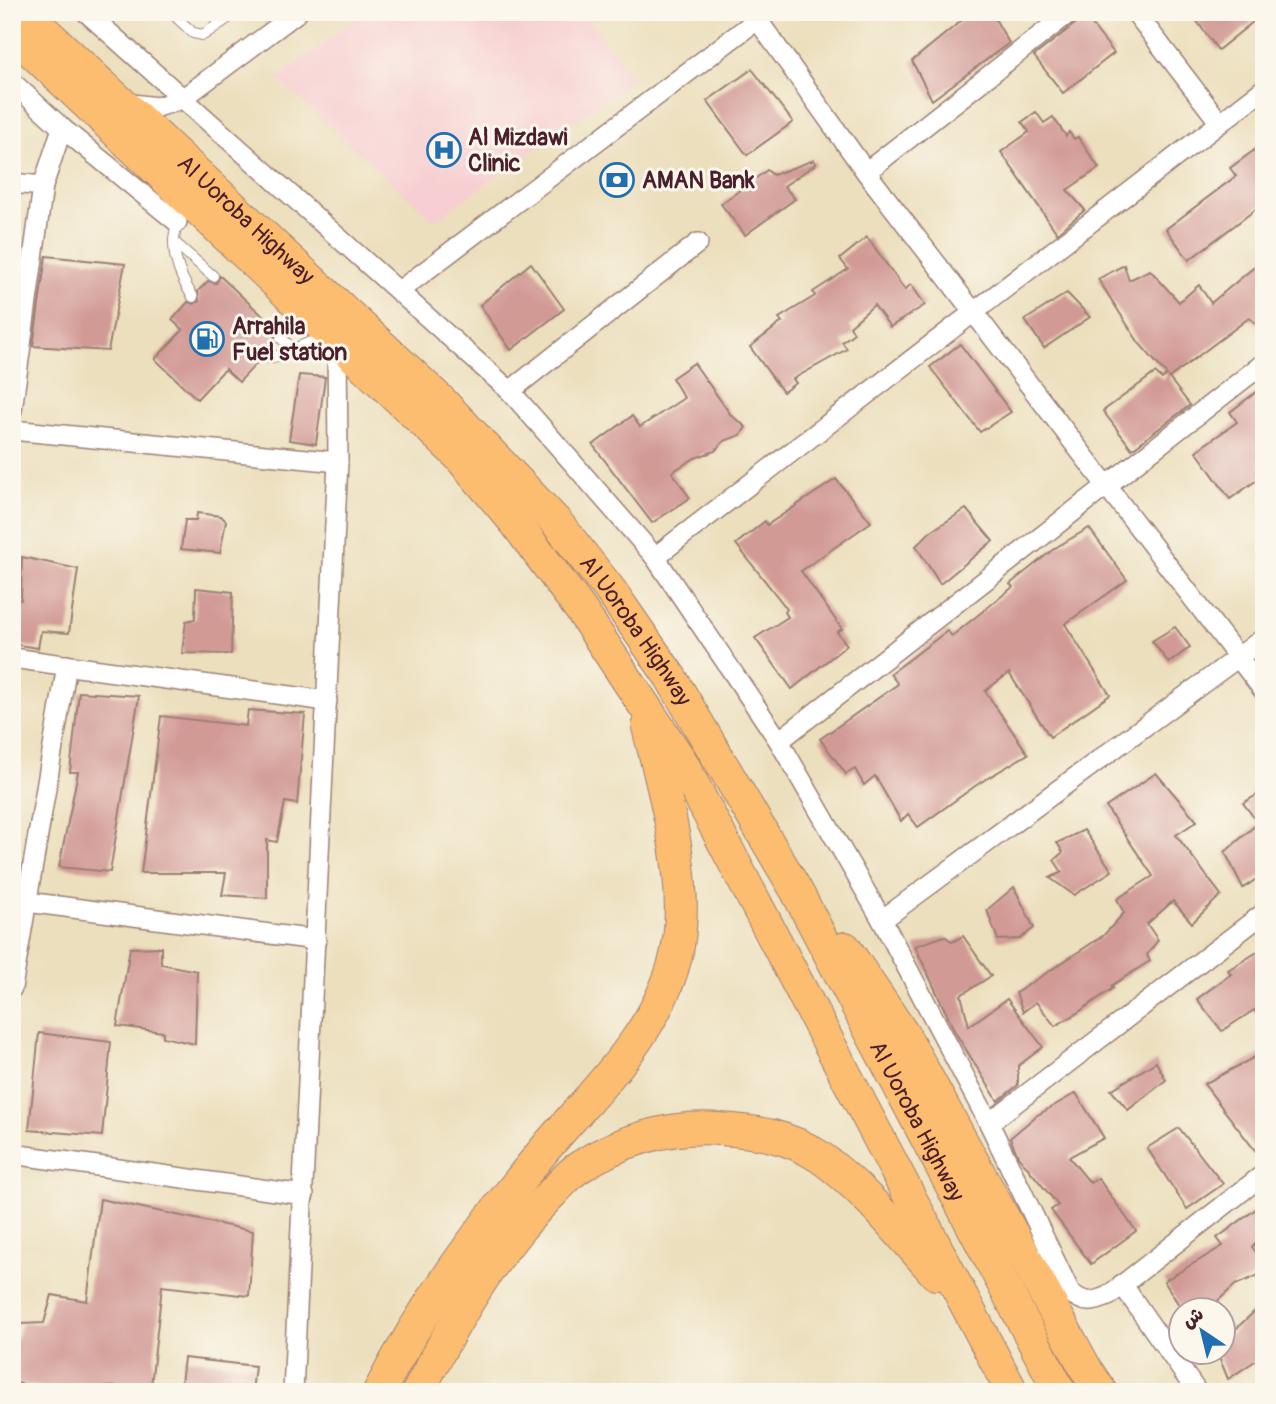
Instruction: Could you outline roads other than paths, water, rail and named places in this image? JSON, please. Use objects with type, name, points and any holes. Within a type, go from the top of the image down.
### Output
[{"type":"highway","name":"Al Uoroba Highway","points":[[24,12],[443,403],[557,523],[610,590],[671,678],[796,890],[1060,1392]]},
{"type":"highway","name":"Al Uoroba Highway","points":[[12,33],[186,212],[334,337],[458,455],[515,522],[581,610],[700,795],[1012,1392]]},
{"type":"highway","points":[[379,1392],[401,1348],[467,1248],[541,1153],[610,1074],[654,1014],[668,984],[676,954],[681,913],[679,872],[642,701]]},
{"type":"highway","points":[[796,890],[840,941],[905,1037],[1101,1392]]},
{"type":"highway","points":[[418,1392],[458,1314],[531,1213],[577,1168],[635,1140],[696,1127],[761,1131],[791,1142],[820,1158],[869,1200],[968,1308]]},
{"type":"street","points":[[86,12],[510,391],[655,557],[779,741],[882,920],[989,1123],[1070,1292],[1080,1301],[1092,1303],[1108,1296],[1264,1174]]},
{"type":"street","points":[[123,103],[157,107],[182,99],[298,12]]},
{"type":"street","points":[[866,172],[1070,12]]},
{"type":"street","points":[[1135,12],[1220,123]]},
{"type":"street","points":[[399,291],[760,15],[866,172],[1264,691]]},
{"type":"street","points":[[12,82],[62,128],[186,212]]},
{"type":"street","points":[[655,557],[1264,89]]},
{"type":"street","points":[[12,410],[43,186],[62,128]]},
{"type":"street","points":[[12,183],[43,186]]},
{"type":"street","points":[[510,391],[698,243]]},
{"type":"street","points":[[293,1392],[338,462],[334,337]]},
{"type":"street","points":[[779,741],[1106,483],[1264,363]]},
{"type":"street","points":[[12,430],[338,462]]},
{"type":"street","points":[[882,920],[1264,638]]},
{"type":"street","points":[[12,658],[327,701]]},
{"type":"street","points":[[12,988],[19,900],[67,665]]},
{"type":"street","points":[[19,900],[316,940]]},
{"type":"street","points":[[989,1123],[1264,913]]},
{"type":"street","points":[[12,1153],[304,1195]]},
{"type":"street","points":[[1122,1283],[1197,1392]]},
{"type":"lane","points":[[171,12],[193,33],[203,35],[237,12]]},
{"type":"lane","points":[[186,212],[174,242],[178,275],[193,297]]},
{"type":"lane","points":[[174,242],[213,276]]},
{"type":"lane","points":[[263,357],[273,358],[334,337]]},
{"type":"lane","points":[[281,338],[294,350]]},
{"type":"place","name":"Al Mizdawi Clinic","points":[[444,150]]},
{"type":"place","name":"AMAN Bank","points":[[617,180]]},
{"type":"place","name":"Arrahila Fuel station","points":[[207,339]]}]
